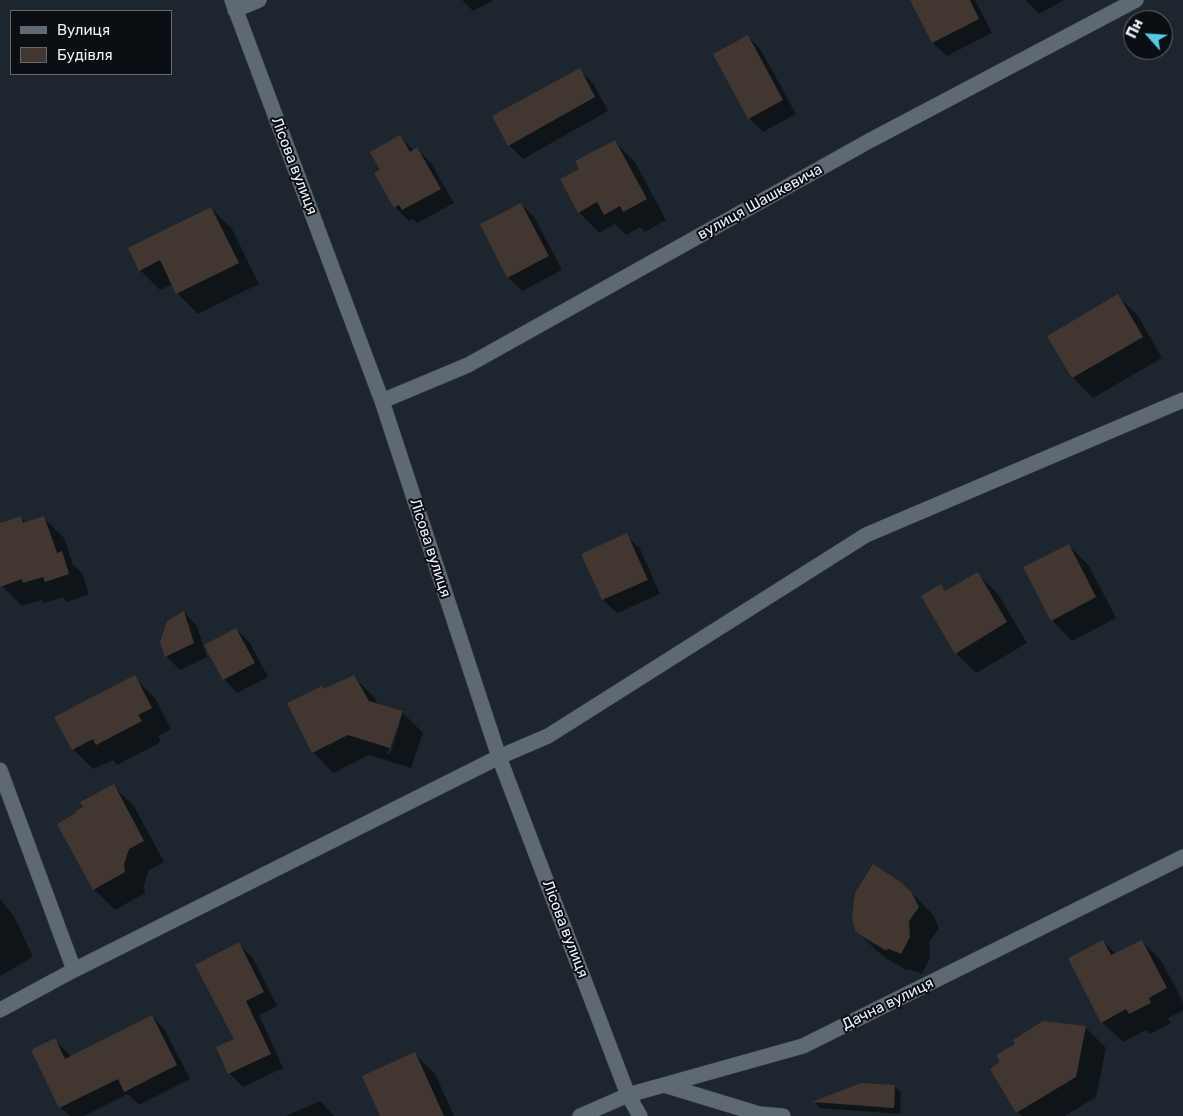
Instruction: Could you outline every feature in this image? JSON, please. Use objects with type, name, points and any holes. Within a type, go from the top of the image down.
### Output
[{"type":"street","points":[[233,5],[259,0]]},
{"type":"street","name":"вулиця Шашкевича","points":[[382,401],[468,364],[869,141],[1136,0]]},
{"type":"street","name":"Лісова вулиця","points":[[233,5],[382,401],[499,757],[628,1095],[640,1116]]},
{"type":"street","points":[[0,1010],[74,970],[499,757],[548,736],[866,534],[1183,400]]},
{"type":"street","points":[[0,770],[74,970]]},
{"type":"street","name":"Дачна вулиця","points":[[580,1116],[628,1095],[803,1046],[1183,857]]},
{"type":"street","points":[[664,1085],[759,1114],[783,1116]]},
{"type":"building","points":[[910,0],[970,0],[979,19],[932,43]]},
{"type":"building","points":[[748,35],[783,100],[748,119],[713,54]]},
{"type":"building","points":[[580,68],[595,97],[508,146],[492,116]]},
{"type":"building","points":[[400,135],[410,152],[417,147],[441,189],[402,210],[399,205],[394,208],[374,173],[380,170],[370,152]]},
{"type":"building","points":[[615,140],[647,199],[623,212],[620,206],[604,215],[597,202],[578,213],[560,179],[579,169],[575,161]]},
{"type":"building","points":[[521,203],[549,256],[507,278],[480,224]]},
{"type":"building","points":[[211,207],[239,263],[176,294],[160,260],[139,271],[128,248]]},
{"type":"building","points":[[1118,294],[1143,337],[1072,378],[1047,336]]},
{"type":"building","points":[[21,516],[23,523],[44,516],[57,553],[62,551],[69,574],[45,582],[43,577],[23,583],[22,579],[0,587],[0,523]]},
{"type":"building","points":[[627,533],[648,580],[602,600],[581,554]]},
{"type":"building","points":[[1069,544],[1096,597],[1051,621],[1023,567]]},
{"type":"building","points":[[978,572],[1007,622],[955,654],[921,596],[941,584],[945,591]]},
{"type":"building","points":[[184,611],[194,643],[165,657],[160,642],[167,621]]},
{"type":"building","points":[[236,628],[255,663],[223,680],[204,645]]},
{"type":"building","points":[[135,675],[152,708],[138,715],[142,721],[96,745],[93,739],[72,750],[54,717]]},
{"type":"building","points":[[354,675],[369,701],[403,711],[390,748],[348,735],[312,753],[287,703],[322,686],[323,689]]},
{"type":"building","points":[[114,784],[144,841],[129,849],[124,864],[125,872],[93,890],[57,824],[83,807],[80,802]]},
{"type":"building","points":[[873,864],[902,883],[912,893],[919,907],[909,921],[910,937],[901,954],[889,949],[885,950],[855,931],[852,916],[855,893]]},
{"type":"building","points":[[1103,940],[1111,955],[1142,940],[1167,988],[1149,998],[1151,1003],[1129,1014],[1126,1009],[1101,1023],[1068,958]]},
{"type":"building","points":[[239,942],[264,992],[246,1001],[271,1054],[228,1074],[216,1047],[234,1039],[195,965]]},
{"type":"building","points":[[152,1015],[177,1065],[124,1092],[118,1079],[59,1108],[31,1050],[55,1038],[65,1059]]},
{"type":"building","points":[[1043,1021],[1086,1026],[1076,1077],[1016,1113],[990,1069],[1000,1062],[996,1055],[1015,1044],[1013,1040]]},
{"type":"building","points":[[415,1052],[444,1116],[380,1116],[362,1076]]},
{"type":"building","points":[[861,1083],[895,1085],[894,1108],[812,1102]]}]
